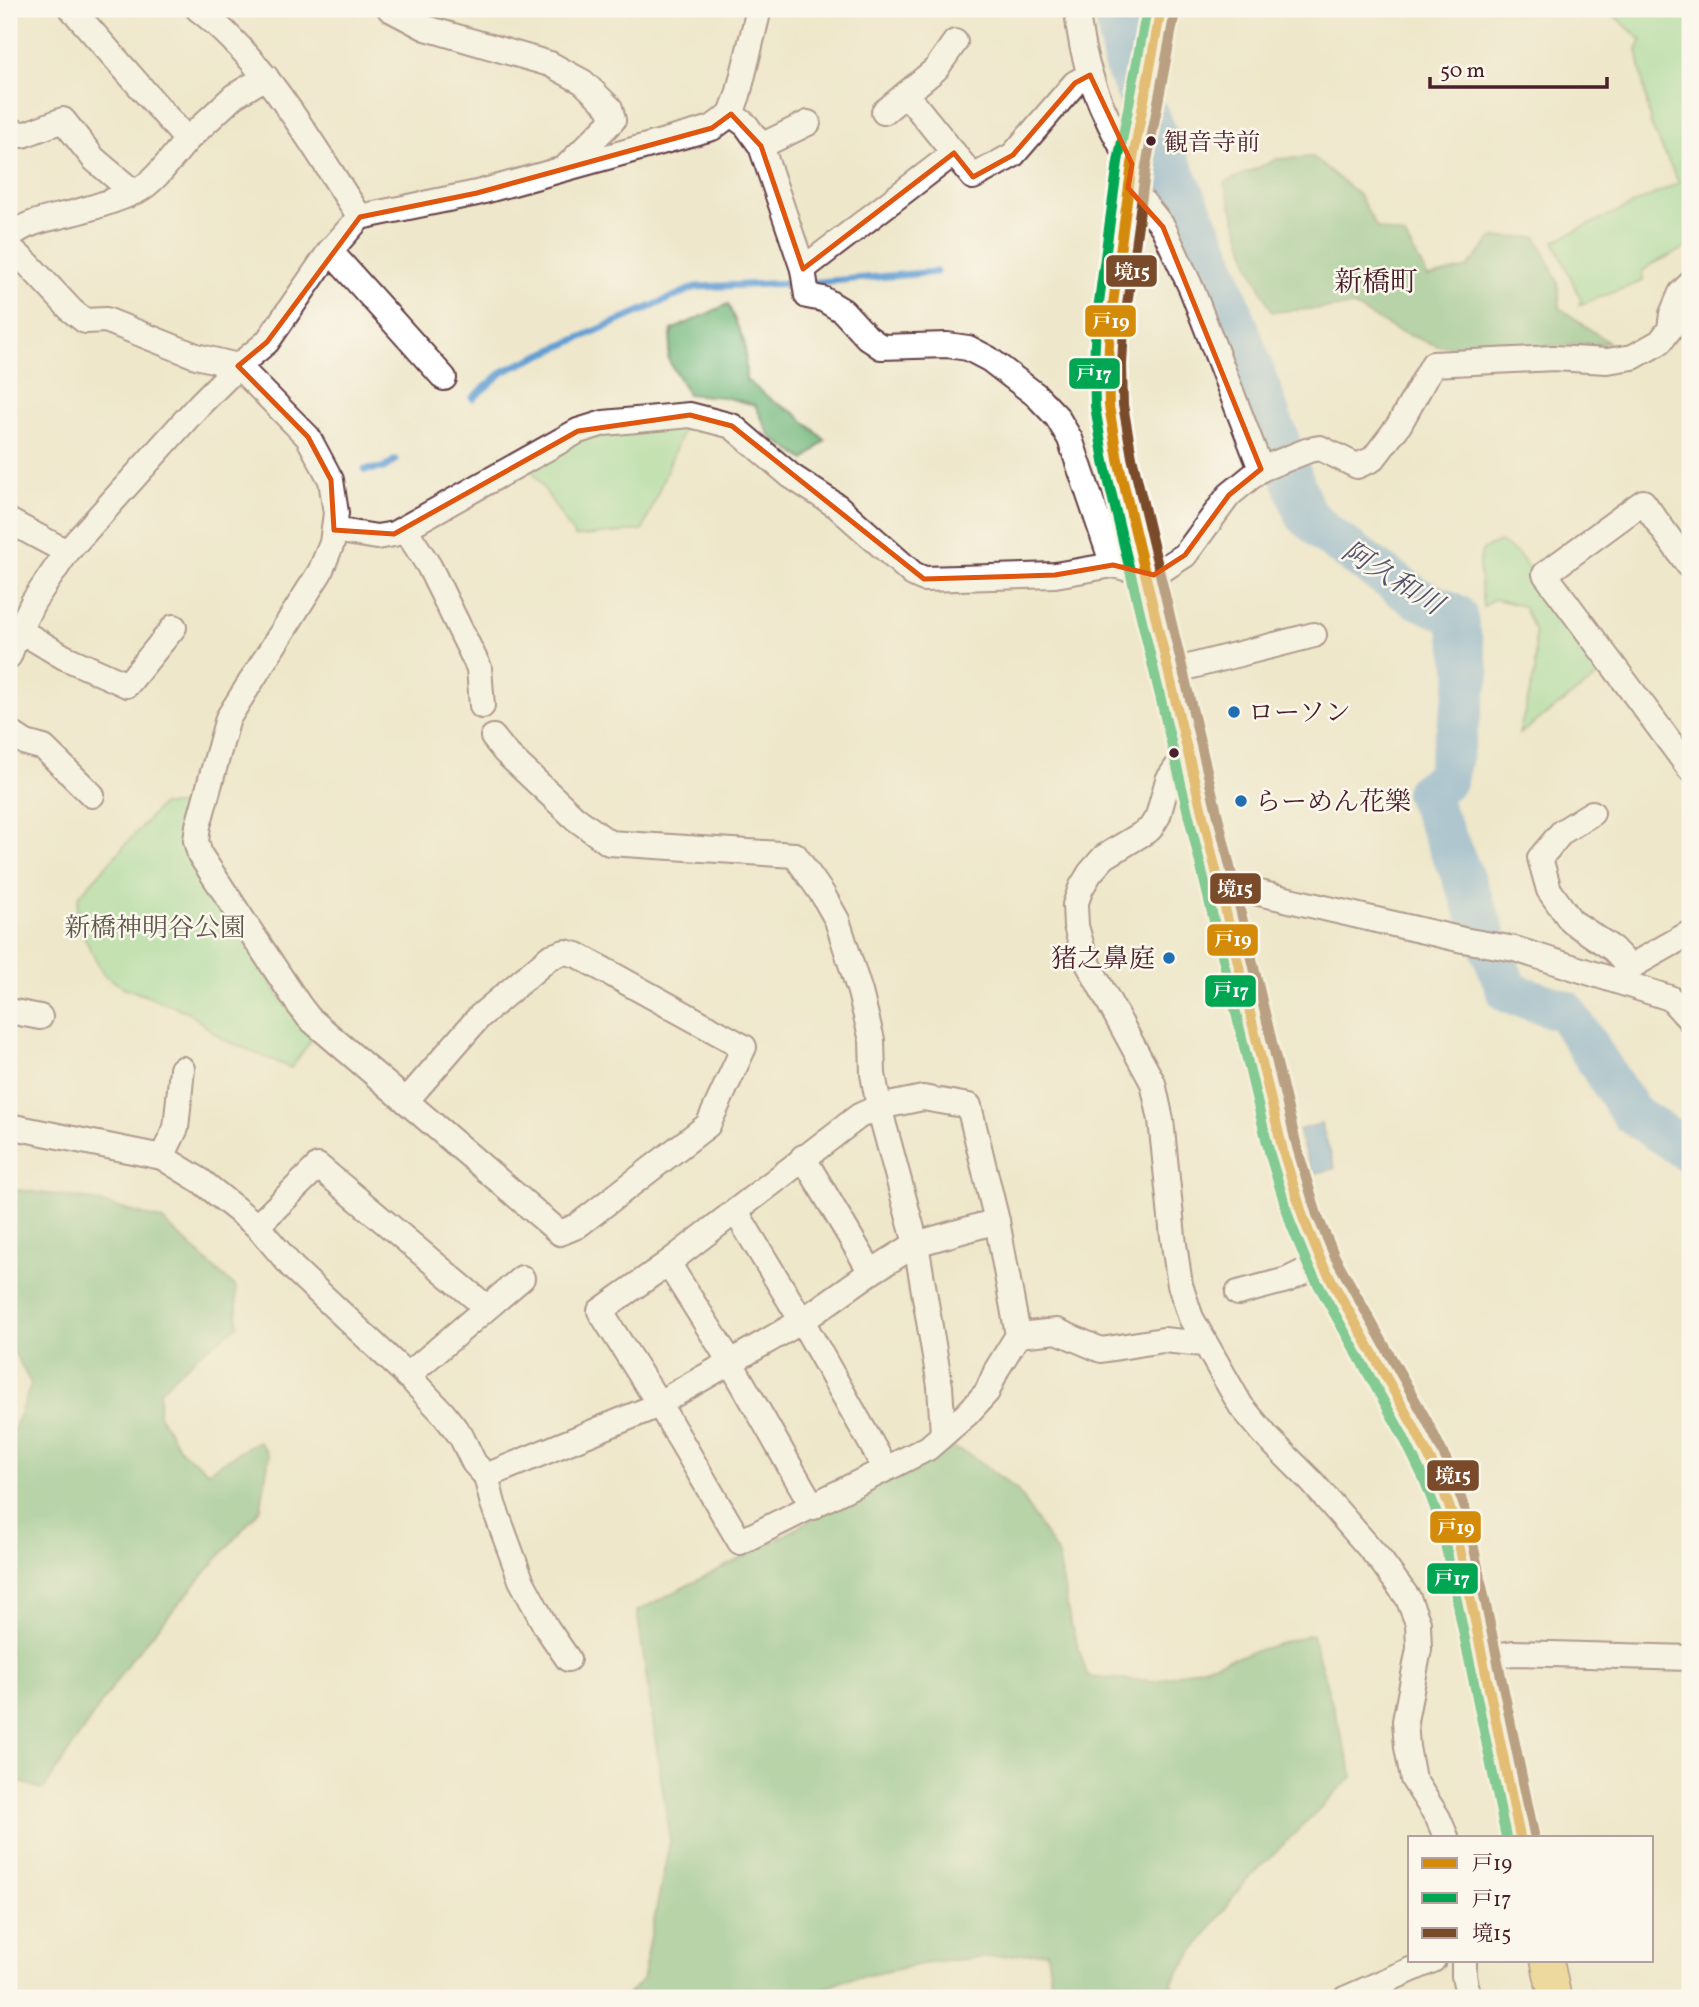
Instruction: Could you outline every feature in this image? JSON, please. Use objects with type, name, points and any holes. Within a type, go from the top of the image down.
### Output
[{"type":"main road","points":[[1161,9],[1131,167],[1110,326],[1109,407],[1118,460],[1283,1151],[1304,1220],[1322,1263],[1414,1427],[1437,1473],[1454,1520],[1485,1658],[1520,1836]]},
{"type":"main road","points":[[1547,1962],[1555,1998]]},
{"type":"street","points":[[72,9],[187,140]]},
{"type":"street","points":[[198,9],[233,39],[267,77],[360,217]]},
{"type":"street","points":[[390,9],[426,28],[550,64],[583,82],[610,108],[613,120],[565,169]]},
{"type":"street","points":[[9,656],[33,602],[67,552],[199,405],[238,366],[267,342],[330,251],[360,217],[472,195],[712,128],[730,114],[738,95],[759,9]]},
{"type":"street","points":[[1077,9],[1090,75],[1109,125],[1131,167],[1143,202],[1163,227],[1192,290],[1263,468]]},
{"type":"street","points":[[884,112],[936,69],[955,42]]},
{"type":"street","points":[[906,94],[973,177],[1013,155],[1075,83],[1090,75]]},
{"type":"street","points":[[9,237],[17,229],[32,223],[84,210],[133,192],[151,180],[187,140],[234,96],[267,77]]},
{"type":"street","points":[[730,114],[746,125],[761,146],[803,269],[807,296],[823,299],[843,311],[867,337],[881,347],[947,345],[968,348],[989,359],[1036,395],[1056,417],[1070,439],[1113,565]]},
{"type":"street","points":[[9,129],[23,135],[63,120],[94,159],[133,192]]},
{"type":"street","points":[[761,146],[808,123]]},
{"type":"street","points":[[803,269],[954,153]]},
{"type":"street","points":[[9,247],[72,312],[85,321],[106,320],[196,356],[238,366],[308,438],[331,480],[336,513],[332,543],[320,572],[228,718],[196,841],[201,855],[304,1012],[405,1101],[561,1233],[577,1226],[708,1125],[744,1047],[577,955],[565,952],[550,957],[479,1017],[405,1101]]},
{"type":"street","points":[[330,251],[444,378]]},
{"type":"street","points":[[334,530],[377,537],[394,534],[578,431],[604,423],[690,415],[732,426],[791,476],[837,506],[913,574],[925,579],[1055,575],[1113,565],[1154,575],[1185,555],[1228,495],[1263,468],[1320,448],[1357,466],[1373,459],[1399,425],[1433,364],[1554,358],[1607,361],[1633,357],[1660,342],[1670,329],[1672,314],[1681,293],[1690,284]]},
{"type":"street","points":[[1690,567],[1643,502],[1545,574],[1690,769]]},
{"type":"street","points":[[9,521],[67,552]]},
{"type":"street","points":[[405,529],[429,566],[479,668],[482,706]]},
{"type":"street","points":[[19,631],[64,657],[127,685],[174,627]]},
{"type":"street","points":[[1169,672],[1314,635]]},
{"type":"street","points":[[9,732],[26,743],[44,748],[92,795]]},
{"type":"street","points":[[493,737],[505,752],[575,818],[609,843],[795,855],[822,895],[837,920],[872,1040],[873,1074],[879,1107],[916,1244],[940,1386],[943,1434]]},
{"type":"street","points":[[1188,751],[1168,780],[1158,816],[1150,828],[1104,858],[1090,873],[1075,905],[1076,926],[1085,958],[1153,1083],[1161,1120],[1180,1285],[1191,1318],[1241,1406],[1266,1437],[1312,1482],[1381,1561],[1408,1598],[1418,1623],[1419,1649],[1405,1721],[1406,1748],[1413,1779],[1438,1818],[1446,1836]]},
{"type":"street","points":[[1592,813],[1562,832],[1541,858],[1549,890],[1571,921],[1613,949],[1625,975]]},
{"type":"street","points":[[1220,884],[1625,975],[1670,998],[1690,1020]]},
{"type":"street","points":[[1625,975],[1690,933]]},
{"type":"street","points":[[9,1011],[40,1017]]},
{"type":"street","points":[[162,1157],[176,1128],[182,1069]]},
{"type":"street","points":[[923,1098],[969,1106],[997,1221],[1018,1335],[997,1368],[987,1392],[967,1414],[928,1448],[740,1542],[658,1402],[600,1311],[736,1212],[803,1157],[859,1116],[879,1107],[923,1098]]},
{"type":"street","points":[[9,1126],[162,1157],[201,1181],[257,1226],[293,1268],[407,1376],[461,1436],[474,1463],[486,1476],[493,1504],[521,1580],[546,1627],[568,1660]]},
{"type":"street","points":[[803,1157],[871,1272]]},
{"type":"street","points":[[257,1226],[318,1166],[486,1307]]},
{"type":"street","points":[[736,1212],[802,1321],[885,1468]]},
{"type":"street","points":[[486,1476],[649,1409],[802,1321],[916,1244],[997,1221]]},
{"type":"street","points":[[668,1263],[731,1363],[813,1507]]},
{"type":"street","points":[[1238,1293],[1287,1280],[1322,1263]]},
{"type":"street","points":[[407,1376],[522,1278]]},
{"type":"street","points":[[1018,1335],[1057,1331],[1101,1350],[1163,1340],[1204,1344]]},
{"type":"street","points":[[1485,1658],[1513,1653],[1690,1658]]},
{"type":"street","points":[[1347,1998],[1428,1962]]},
{"type":"street","points":[[1464,1962],[1469,1998]]},
{"type":"highlighted area","points":[[1090,75],[1132,164],[1128,188],[1163,227],[1261,469],[1229,495],[1185,555],[1154,575],[1113,565],[1055,575],[924,579],[732,426],[690,415],[578,431],[394,534],[334,530],[331,480],[308,437],[238,366],[267,342],[360,217],[477,193],[712,128],[731,114],[761,146],[803,269],[954,153],[973,177],[1013,155],[1075,83]]},
{"type":"green space","points":[[1606,9],[1690,9],[1690,246],[1650,265],[1642,272],[1643,281],[1579,305],[1581,300],[1554,241],[1679,183],[1651,125],[1637,49],[1642,40]]},
{"type":"green space","points":[[1313,157],[1359,195],[1377,228],[1405,236],[1428,277],[1467,268],[1492,238],[1537,237],[1558,282],[1560,308],[1609,343],[1438,346],[1398,331],[1353,306],[1272,312],[1250,266],[1224,183],[1277,159]]},
{"type":"green space","points":[[728,304],[745,344],[746,380],[774,402],[795,413],[825,440],[805,460],[771,437],[755,405],[724,397],[688,394],[668,359],[672,330]]},
{"type":"green space","points":[[684,427],[643,530],[575,537],[530,467],[583,437]]},
{"type":"green space","points":[[1500,542],[1519,555],[1603,673],[1519,734],[1535,672],[1535,632],[1523,606],[1494,599],[1483,607],[1479,566],[1482,550]]},
{"type":"green space","name":"新橋神明谷公園","points":[[161,805],[180,805],[184,848],[288,1009],[314,1036],[291,1068],[222,1039],[188,1012],[123,987],[103,974],[75,919],[79,896]]},
{"type":"green space","points":[[20,1190],[88,1199],[162,1220],[236,1288],[238,1326],[195,1357],[160,1391],[159,1415],[181,1451],[208,1471],[258,1441],[269,1455],[261,1508],[131,1659],[43,1790],[9,1778],[9,1442],[31,1384],[9,1343],[9,1191]]},
{"type":"green space","points":[[942,1444],[971,1455],[1017,1490],[1058,1555],[1070,1622],[1088,1677],[1155,1681],[1312,1634],[1353,1776],[1243,1884],[1171,1983],[1177,1998],[1053,1998],[1047,1952],[932,1962],[845,1980],[803,1998],[625,1998],[642,1980],[670,1841],[637,1611],[769,1544]]},
{"type":"water","points":[[1321,1124],[1335,1168],[1312,1174],[1298,1130]]},
{"type":"waterway","name":"阿久和川","points":[[1115,9],[1124,63],[1211,254],[1305,514],[1330,537],[1415,597],[1456,615],[1469,675],[1446,779],[1426,793],[1508,992],[1565,1011],[1631,1113],[1690,1152]]},
{"type":"waterway","points":[[473,398],[504,371],[696,287],[819,282],[936,272]]},
{"type":"waterway","points":[[365,470],[384,468],[395,460]]},
{"type":"transit line","name":"戸17","points":[[1147,9],[1118,162],[1096,324],[1095,406],[1104,462],[1270,1155],[1291,1224],[1309,1268],[1402,1434],[1424,1479],[1441,1524],[1506,1836]]},
{"type":"transit line","name":"戸19","points":[[1161,9],[1132,164],[1110,326],[1109,406],[1118,460],[1283,1151],[1304,1220],[1322,1263],[1414,1427],[1437,1473],[1454,1520],[1520,1836]]},
{"type":"transit line","name":"境15","points":[[1175,12],[1146,166],[1124,327],[1123,405],[1132,457],[1297,1147],[1317,1215],[1335,1257],[1427,1421],[1450,1467],[1467,1515],[1534,1834]]},
{"type":"place","name":"観音寺前","points":[[1151,141]]},
{"type":"place","name":"ローソン","points":[[1234,712]]},
{"type":"place","name":"らーめん花樂","points":[[1241,801]]},
{"type":"place","name":"猪之鼻庭","points":[[1169,958]]},
{"type":"district","name":"新橋町","points":[[1376,281]]}]
